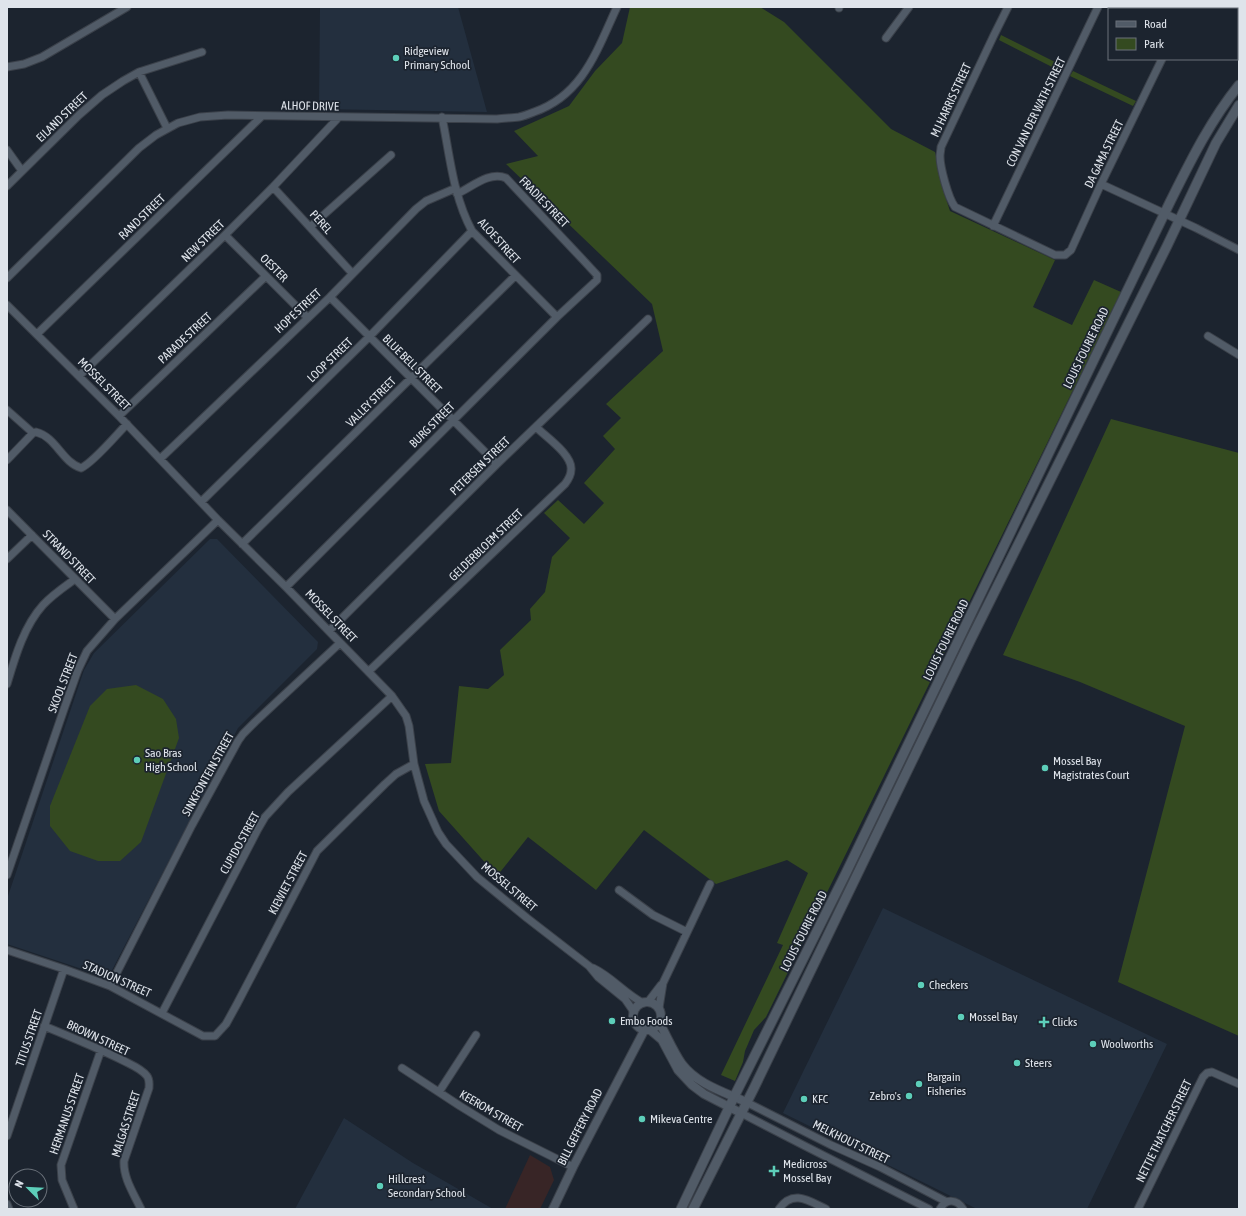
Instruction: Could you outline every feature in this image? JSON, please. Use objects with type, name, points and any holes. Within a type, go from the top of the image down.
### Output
[{"type":"main road","name":"LOUIS FOURIE ROAD","points":[[681,1209],[734,1096],[849,866],[1164,214],[1202,139],[1230,96],[1239,85]]},
{"type":"main road","name":"LOUIS FOURIE ROAD","points":[[693,1209],[971,639],[1179,221],[1216,143],[1239,105]]},
{"type":"street","points":[[7,67],[24,64],[42,56],[128,7]]},
{"type":"street","name":"ALHOF DRIVE","points":[[7,278],[139,148],[167,128],[200,117],[228,115],[497,119],[520,117],[545,108],[574,87],[591,63],[617,7]]},
{"type":"street","points":[[886,38],[909,7]]},
{"type":"street","name":"MJ HARRIS STREET","points":[[1008,7],[941,147],[940,155],[944,177],[952,204],[959,210],[1056,255],[1062,255]]},
{"type":"street","name":"CON VAN DER WATH STREET","points":[[993,226],[1098,7]]},
{"type":"street","name":"EILAND STREET","points":[[7,186],[102,95],[139,72],[202,52]]},
{"type":"street","name":"DA GAMA STREET","points":[[1062,255],[1071,250],[1101,184],[1162,60]]},
{"type":"street","points":[[139,72],[167,128]]},
{"type":"street","name":"RAND STREET","points":[[37,334],[262,116]]},
{"type":"street","name":"NEW STREET","points":[[79,376],[274,187],[338,117]]},
{"type":"street","name":"ALOE STREET","points":[[442,117],[456,191],[464,216],[472,231],[515,276],[557,316]]},
{"type":"street","points":[[7,150],[22,171]]},
{"type":"street","points":[[310,227],[391,155]]},
{"type":"street","name":"FRADIE STREET","points":[[456,191],[493,176],[506,178],[597,275],[596,282]]},
{"type":"street","points":[[1101,184],[1239,250]]},
{"type":"street","name":"PEREL","points":[[274,187],[352,273]]},
{"type":"street","name":"HOPE STREET","points":[[160,459],[307,317],[330,297],[416,209],[426,201],[456,191]]},
{"type":"street","name":"LOOP STREET","points":[[201,502],[369,337],[472,231]]},
{"type":"street","name":"OESTER","points":[[226,235],[307,317]]},
{"type":"street","name":"PARADE STREET","points":[[119,416],[266,276]]},
{"type":"street","name":"VALLEY STREET","points":[[242,544],[515,276]]},
{"type":"street","name":"BURG STREET","points":[[286,587],[557,316],[596,282]]},
{"type":"street","name":"BLUE BELL STREET","points":[[330,297],[497,464]]},
{"type":"street","name":"MOSSEL STREET","points":[[7,305],[127,424],[218,520],[286,587],[392,696],[406,716],[409,726],[414,764],[424,801],[438,832],[450,849],[477,877],[589,966]]},
{"type":"street","name":"PETERSEN STREET","points":[[329,631],[497,464],[648,319]]},
{"type":"street","points":[[1208,336],[1239,355]]},
{"type":"street","points":[[7,410],[33,433],[36,432],[46,436],[73,464],[81,468],[89,463],[127,424]]},
{"type":"street","name":"GELDERBLOEM STREET","points":[[368,671],[565,484],[570,477],[571,470],[568,457],[536,427]]},
{"type":"street","points":[[7,460],[33,433]]},
{"type":"street","name":"STRAND STREET","points":[[7,510],[115,619]]},
{"type":"street","name":"SKOOL STREET","points":[[7,875],[78,670],[89,647],[115,619],[218,520]]},
{"type":"street","points":[[7,559],[32,534]]},
{"type":"street","points":[[7,684],[34,615],[44,603],[75,580]]},
{"type":"street","name":"SINKFONTEIN STREET","points":[[110,986],[192,825],[238,741],[255,722],[340,643]]},
{"type":"street","name":"CUPIDO STREET","points":[[162,1013],[250,844],[266,817],[288,792],[392,696]]},
{"type":"street","name":"KIEWIET STREET","points":[[213,1037],[226,1024],[317,851],[396,774],[414,764]]},
{"type":"street","points":[[644,1028],[656,1026],[659,1022],[661,1017],[659,1008],[663,983],[710,884]]},
{"type":"street","points":[[619,890],[653,915],[687,932]]},
{"type":"street","name":"STADION STREET","points":[[7,950],[110,986],[203,1036],[213,1037]]},
{"type":"street","points":[[589,966],[601,972],[630,996],[645,1003],[652,1003],[659,1008]]},
{"type":"street","points":[[589,966],[598,977],[625,999],[634,1012],[634,1019],[662,1040],[678,1070],[692,1085],[698,1090],[741,1113]]},
{"type":"street","name":"TITUS STREET","points":[[7,1136],[64,969]]},
{"type":"street","points":[[634,1012],[636,1008],[645,1003],[663,983]]},
{"type":"street","points":[[659,1022],[684,1066],[696,1078],[705,1084],[746,1102]]},
{"type":"street","name":"BROWN STREET","points":[[44,1026],[101,1050],[141,1070]]},
{"type":"street","name":"BILL GEFFERY ROAD","points":[[553,1209],[573,1166],[644,1028]]},
{"type":"street","points":[[439,1092],[476,1035]]},
{"type":"street","name":"HERMANUS STREET","points":[[74,1209],[62,1180],[61,1165],[101,1050]]},
{"type":"street","name":"KEEROM STREET","points":[[402,1068],[499,1130],[573,1166]]},
{"type":"street","name":"MALGAS STREET","points":[[141,1070],[149,1079],[149,1088],[126,1156],[124,1170],[141,1209]]},
{"type":"street","name":"NETTIE THATCHER STREET","points":[[1138,1209],[1199,1082],[1207,1073],[1212,1072],[1239,1084]]},
{"type":"street","name":"MELKHOUT STREET","points":[[746,1102],[831,1145],[880,1167],[947,1202],[957,1202],[963,1209]]},
{"type":"street","name":"MELKHOUT STREET","points":[[741,1113],[802,1146],[929,1209]]},
{"type":"street","points":[[779,1209],[785,1202],[798,1198],[826,1209]]},
{"type":"street","points":[[940,1209],[947,1202]]},
{"type":"street","points":[[7,1204],[10,1209]]},
{"type":"shaded area","name":"Ridgeview Primary School","points":[[320,7],[458,7],[487,112],[319,109]]},
{"type":"shaded area","name":"Sao Bras High School","points":[[210,539],[217,539],[318,642],[317,649],[238,728],[110,974],[103,976],[7,944],[7,899],[84,670],[94,653]]},
{"type":"shaded area","points":[[883,908],[1167,1044],[1087,1209],[977,1209],[783,1113]]},
{"type":"shaded area","name":"Hillcrest Secondary School","points":[[344,1118],[413,1163],[493,1209],[295,1209]]},
{"type":"shaded area","points":[[530,1155],[550,1167],[554,1180],[540,1209],[505,1209]]},
{"type":"green space","points":[[630,7],[760,7],[784,22],[891,129],[935,152],[950,211],[1055,260],[1033,307],[1072,325],[1094,280],[1121,292],[766,1017],[754,1030],[735,1081],[721,1075],[783,945],[777,943],[808,873],[787,860],[716,884],[644,830],[596,890],[528,837],[497,876],[439,811],[425,764],[451,763],[459,686],[488,689],[504,675],[500,650],[531,620],[530,609],[545,592],[552,557],[570,538],[544,513],[558,500],[584,524],[604,503],[584,483],[615,449],[603,436],[621,418],[606,404],[663,351],[652,304],[506,164],[538,156],[514,131],[569,106],[595,71],[622,43]]},
{"type":"green space","points":[[1001,35],[1063,66],[1060,71],[999,40]]},
{"type":"green space","points":[[1073,71],[1136,101],[1133,106],[1070,76]]},
{"type":"green space","points":[[1111,419],[1239,453],[1239,1036],[1118,982],[1185,726],[1080,682],[1003,655]]},
{"type":"green space","points":[[136,685],[163,699],[176,719],[179,738],[141,842],[120,861],[98,861],[70,851],[50,826],[50,806],[90,706],[107,689]]},
{"type":"place","name":"Ridgeview Primary School","points":[[396,58]]},
{"type":"place","name":"Sao Bras High School","points":[[137,760]]},
{"type":"place","name":"Mossel Bay Magistrates Court","points":[[1045,768]]},
{"type":"place","name":"Checkers","points":[[921,985]]},
{"type":"place","name":"Mossel Bay","points":[[961,1017]]},
{"type":"place","name":"Embo Foods","points":[[612,1021]]},
{"type":"place","name":"Clicks","points":[[1044,1022]]},
{"type":"place","name":"Woolworths","points":[[1093,1044]]},
{"type":"place","name":"Steers","points":[[1017,1063]]},
{"type":"place","name":"Bargain Fisheries","points":[[919,1084]]},
{"type":"place","name":"Zebro's","points":[[909,1096]]},
{"type":"place","name":"KFC","points":[[804,1099]]},
{"type":"place","name":"Mikeva Centre","points":[[642,1119]]},
{"type":"place","name":"Medicross Mossel Bay","points":[[774,1171]]},
{"type":"place","name":"Hillcrest Secondary School","points":[[380,1186]]}]
